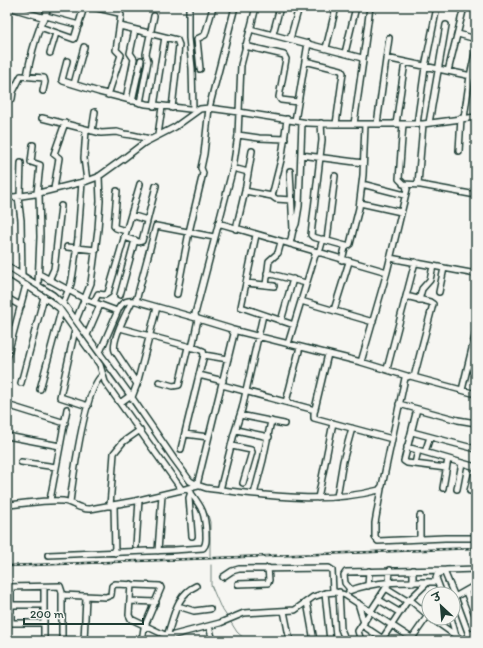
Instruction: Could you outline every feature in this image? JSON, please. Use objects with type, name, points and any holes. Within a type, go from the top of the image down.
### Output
[{"type":"street","points":[[27,76],[40,27],[48,7]]},
{"type":"street","points":[[40,27],[74,39],[84,7]]},
{"type":"street","points":[[93,7],[121,13],[122,17],[116,51],[121,55],[108,95]]},
{"type":"street","points":[[189,7],[189,38],[195,110]]},
{"type":"street","points":[[189,38],[197,39],[205,35],[213,7]]},
{"type":"street","points":[[177,294],[203,172],[201,167],[204,154],[209,108],[235,7]]},
{"type":"street","points":[[159,382],[173,386],[179,385],[190,347],[197,318],[195,314],[233,168],[238,135],[241,66],[256,7]]},
{"type":"street","points":[[273,34],[280,7]]},
{"type":"street","points":[[290,39],[298,7]]},
{"type":"street","points":[[326,48],[336,7]]},
{"type":"street","points":[[345,53],[356,7]]},
{"type":"street","points":[[354,124],[370,7]]},
{"type":"street","points":[[417,124],[425,67],[437,7]]},
{"type":"street","points":[[448,71],[464,7]]},
{"type":"street","points":[[7,28],[8,9],[79,26]]},
{"type":"street","points":[[140,103],[148,61],[146,54],[154,16]]},
{"type":"street","points":[[418,184],[426,123],[446,25]]},
{"type":"street","points":[[120,26],[176,39],[178,42],[172,108]]},
{"type":"street","points":[[250,29],[363,59]]},
{"type":"street","points":[[126,99],[134,59],[130,53],[135,30]]},
{"type":"street","points":[[50,52],[56,33]]},
{"type":"street","points":[[458,34],[476,39]]},
{"type":"street","points":[[154,106],[165,37]]},
{"type":"street","points":[[376,124],[389,38]]},
{"type":"street","points":[[197,39],[200,69]]},
{"type":"street","points":[[295,121],[308,44]]},
{"type":"street","points":[[246,46],[284,55],[286,59],[279,97],[282,100],[298,102]]},
{"type":"street","points":[[74,84],[84,47]]},
{"type":"street","points":[[459,150],[462,118],[476,48]]},
{"type":"street","points":[[386,58],[476,77]]},
{"type":"street","points":[[132,101],[141,60]]},
{"type":"street","points":[[67,61],[62,80],[108,95],[154,106],[195,110],[209,108],[302,122],[336,124],[417,124],[476,116]]},
{"type":"street","points":[[305,61],[341,70],[343,72],[336,124]]},
{"type":"street","points":[[396,124],[405,62]]},
{"type":"street","points":[[7,100],[12,99],[13,92],[20,76],[45,79],[43,91]]},
{"type":"street","points":[[158,135],[162,107]]},
{"type":"street","points":[[7,198],[19,197],[85,182],[100,176],[150,139],[180,124],[195,110]]},
{"type":"street","points":[[63,303],[72,278],[85,182],[84,158],[89,130],[95,112]]},
{"type":"street","points":[[42,118],[104,133],[117,132],[150,139]]},
{"type":"street","points":[[272,196],[285,139],[287,119]]},
{"type":"street","points":[[292,233],[295,228],[298,211],[302,122]]},
{"type":"street","points":[[54,189],[58,158],[54,154],[65,123]]},
{"type":"street","points":[[321,123],[321,157],[311,234],[312,236],[346,246]]},
{"type":"street","points":[[342,260],[346,246],[350,244],[360,203],[364,163],[365,124]]},
{"type":"street","points":[[361,362],[374,322],[407,187],[399,179],[403,124]]},
{"type":"street","points":[[238,135],[259,138],[285,139]]},
{"type":"street","points":[[33,145],[31,162],[40,165],[38,193],[40,237],[38,285]]},
{"type":"street","points":[[236,229],[252,151]]},
{"type":"street","points":[[301,155],[364,163]]},
{"type":"street","points":[[21,163],[19,197],[22,276]]},
{"type":"street","points":[[233,168],[248,172]]},
{"type":"street","points":[[290,171],[292,233],[290,244]]},
{"type":"street","points":[[76,320],[90,287],[96,250],[100,176]]},
{"type":"street","points":[[288,344],[306,283],[317,253],[325,240],[335,176]]},
{"type":"street","points":[[94,302],[98,294],[105,295],[108,293],[140,184]]},
{"type":"street","points":[[362,184],[405,195]]},
{"type":"street","points":[[403,184],[418,184],[476,195]]},
{"type":"street","points":[[124,237],[139,242],[142,241],[156,186]]},
{"type":"street","points":[[117,191],[114,226],[116,228],[126,230]]},
{"type":"street","points":[[245,191],[272,196],[276,199],[291,200]]},
{"type":"street","points":[[360,203],[401,212]]},
{"type":"street","points":[[49,280],[54,269],[61,206]]},
{"type":"street","points":[[131,215],[147,220]]},
{"type":"street","points":[[218,223],[317,253],[387,272]]},
{"type":"street","points":[[137,384],[114,349],[114,343],[134,301],[155,227],[158,225],[214,237]]},
{"type":"street","points":[[256,235],[241,307],[294,325]]},
{"type":"street","points":[[120,296],[135,240]]},
{"type":"street","points":[[266,285],[269,261],[278,253],[281,242]]},
{"type":"street","points":[[67,247],[96,250]]},
{"type":"street","points":[[390,258],[476,274]]},
{"type":"street","points":[[334,310],[349,262]]},
{"type":"street","points":[[387,369],[415,262]]},
{"type":"street","points":[[7,266],[38,285],[63,303],[100,352],[127,398],[190,481],[205,516],[206,545],[199,549],[48,555]]},
{"type":"street","points":[[419,300],[422,289],[430,280],[433,266]]},
{"type":"street","points":[[439,292],[444,268]]},
{"type":"street","points":[[7,273],[44,297],[61,311],[100,365],[105,382],[127,398],[140,430],[182,490]]},
{"type":"street","points":[[267,273],[306,283]]},
{"type":"street","points":[[39,274],[85,299],[117,311]]},
{"type":"street","points":[[281,321],[293,279]]},
{"type":"street","points":[[246,283],[274,286]]},
{"type":"street","points":[[7,357],[26,285]]},
{"type":"street","points":[[406,296],[432,303],[433,306],[414,377]]},
{"type":"street","points":[[21,384],[44,297]]},
{"type":"street","points":[[7,298],[21,306]]},
{"type":"street","points":[[100,352],[117,311],[123,302],[134,301],[197,318],[233,330],[361,362],[476,394]]},
{"type":"street","points":[[301,301],[374,322]]},
{"type":"street","points":[[87,334],[100,305]]},
{"type":"street","points":[[127,398],[137,384],[157,308]]},
{"type":"street","points":[[40,389],[61,311]]},
{"type":"street","points":[[220,490],[246,391],[263,315]]},
{"type":"street","points":[[120,328],[203,351],[204,355],[181,449]]},
{"type":"street","points":[[75,330],[60,397],[88,406]]},
{"type":"street","points":[[192,536],[190,498],[222,383],[234,334],[233,330]]},
{"type":"street","points":[[462,390],[476,332]]},
{"type":"street","points":[[286,402],[300,347]]},
{"type":"street","points":[[328,354],[314,418],[392,439]]},
{"type":"street","points":[[204,355],[228,359]]},
{"type":"street","points":[[70,502],[83,423],[97,380],[103,375]]},
{"type":"street","points":[[199,375],[246,391],[315,410]]},
{"type":"street","points":[[407,376],[403,380],[381,489],[375,523],[376,540],[383,542],[476,538]]},
{"type":"street","points":[[399,404],[458,420],[476,423]]},
{"type":"street","points":[[7,406],[65,423]]},
{"type":"street","points":[[50,500],[67,409]]},
{"type":"street","points":[[417,409],[404,461],[407,463],[446,468]]},
{"type":"street","points":[[240,415],[284,424]]},
{"type":"street","points":[[254,494],[271,421]]},
{"type":"street","points":[[318,498],[333,423]]},
{"type":"street","points":[[337,497],[343,461],[352,428]]},
{"type":"street","points":[[115,553],[112,506],[114,453],[123,442],[140,430]]},
{"type":"street","points":[[236,430],[268,437]]},
{"type":"street","points":[[412,432],[476,448]]},
{"type":"street","points":[[185,434],[208,437]]},
{"type":"street","points":[[7,436],[60,446]]},
{"type":"street","points":[[425,452],[430,437]]},
{"type":"street","points":[[232,446],[251,450],[252,452],[244,483]]},
{"type":"street","points":[[407,447],[476,468],[470,491]]},
{"type":"street","points":[[415,464],[418,450]]},
{"type":"street","points":[[443,488],[448,459]]},
{"type":"street","points":[[21,462],[56,467]]},
{"type":"street","points":[[457,489],[462,463]]},
{"type":"street","points":[[7,506],[50,500],[70,502],[86,510],[112,506],[193,488],[280,497],[318,498],[337,497],[381,489]]},
{"type":"street","points":[[158,551],[162,494]]},
{"type":"street","points":[[136,546],[139,500]]},
{"type":"street","points":[[420,516],[420,540]]},
{"type":"street","points":[[238,584],[268,583],[268,568]]},
{"type":"street","points":[[223,577],[235,570],[268,568],[329,568],[332,570],[333,592]]},
{"type":"street","points":[[361,641],[358,633],[388,586],[390,570]]},
{"type":"street","points":[[413,570],[413,583]]},
{"type":"street","points":[[439,586],[435,576],[445,570]]},
{"type":"street","points":[[445,570],[450,586]]},
{"type":"street","points":[[351,590],[344,581],[345,573],[349,571],[476,570]]},
{"type":"street","points":[[368,586],[369,571]]},
{"type":"street","points":[[358,603],[363,624],[383,640],[391,624],[408,600],[428,582]]},
{"type":"street","points":[[341,593],[368,586],[437,582]]},
{"type":"street","points":[[62,595],[106,597],[111,595],[112,586],[115,584],[160,586],[161,588],[156,602],[145,626],[142,641]]},
{"type":"street","points":[[131,584],[129,615],[131,619],[167,636],[209,626],[244,613],[295,610],[315,596],[333,592],[341,593],[358,603],[413,640],[422,626]]},
{"type":"street","points":[[461,594],[476,585]]},
{"type":"street","points":[[44,623],[9,623],[9,587],[60,586],[62,589],[62,641]]},
{"type":"street","points":[[167,636],[185,592],[196,586]]},
{"type":"street","points":[[388,586],[421,610]]},
{"type":"street","points":[[44,587],[44,641]]},
{"type":"street","points":[[466,592],[476,616]]},
{"type":"street","points":[[324,593],[330,641]]},
{"type":"street","points":[[341,593],[341,629],[346,641]]},
{"type":"street","points":[[84,641],[86,597]]},
{"type":"street","points":[[379,600],[399,612]]},
{"type":"street","points":[[130,602],[156,602]]},
{"type":"street","points":[[307,602],[314,641]]},
{"type":"street","points":[[9,605],[44,605]]},
{"type":"street","points":[[178,606],[194,611],[210,609]]},
{"type":"street","points":[[284,611],[290,641]]},
{"type":"street","points":[[461,615],[469,635]]},
{"type":"street","points":[[209,626],[213,641]]},
{"type":"street","points":[[442,626],[461,641],[476,631]]},
{"type":"street","points":[[453,626],[456,636]]},
{"type":"waterway","points":[[44,292],[60,306]]},
{"type":"waterway","points":[[62,308],[126,396]]},
{"type":"waterway","points":[[128,399],[160,443]]},
{"type":"waterway","points":[[193,490],[208,515],[210,522],[210,557]]},
{"type":"waterway","points":[[211,565],[211,585],[220,606],[228,618]]},
{"type":"waterway","points":[[230,621],[237,632],[247,641]]},
{"type":"railway","points":[[7,566],[476,548]]}]
